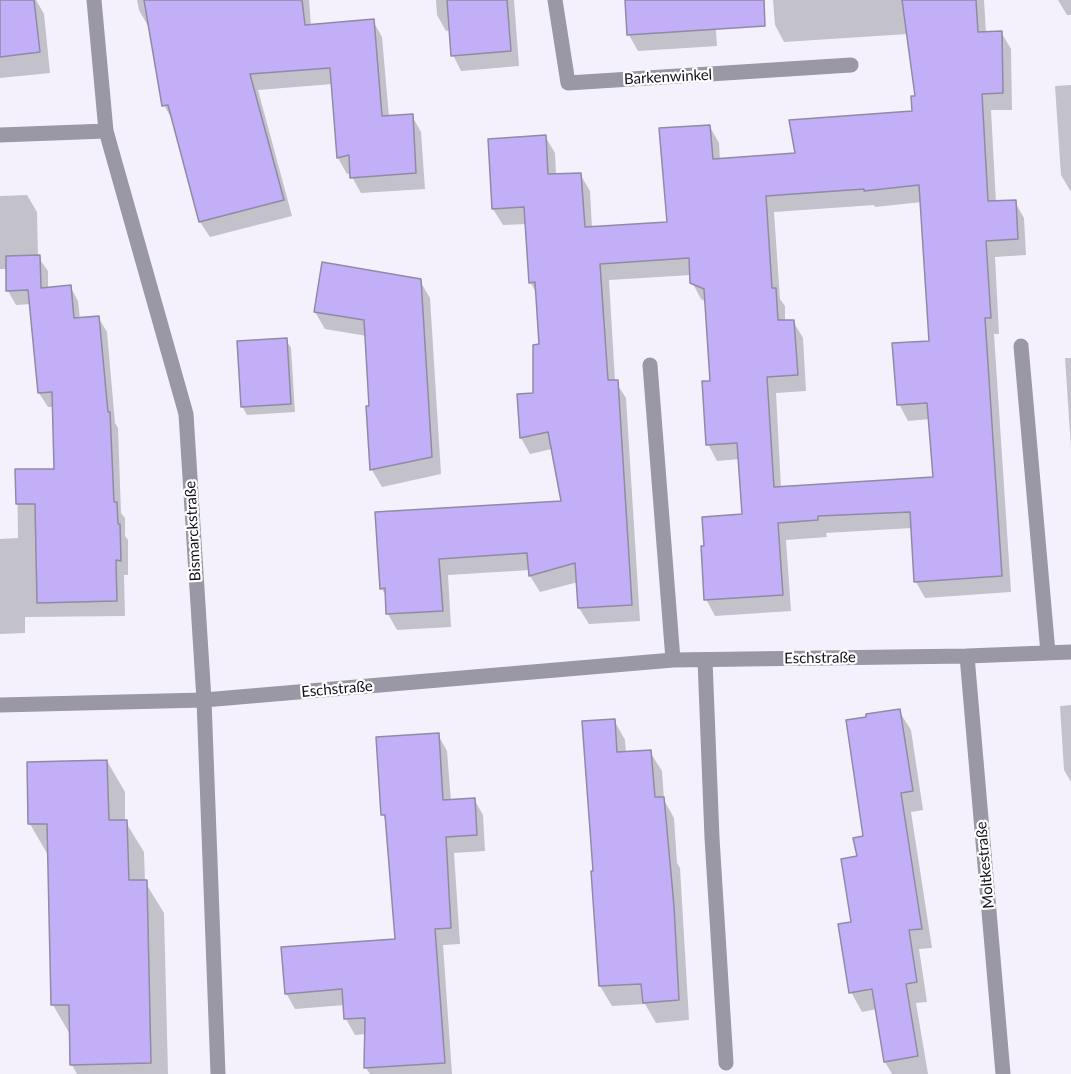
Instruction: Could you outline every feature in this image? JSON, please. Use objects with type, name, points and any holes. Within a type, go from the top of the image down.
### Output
[{"type":"street","name":"Bismarckstraße","points":[[94,0],[106,131],[186,414],[204,700],[218,1074]]},
{"type":"street","name":"Barkenwinkel","points":[[555,0],[568,83],[851,65]]},
{"type":"street","points":[[0,135],[106,131]]},
{"type":"street","points":[[1021,346],[1048,653]]},
{"type":"street","points":[[650,364],[673,660]]},
{"type":"street","name":"Eschstraße","points":[[0,705],[204,700],[673,660],[967,656],[1071,652]]},
{"type":"street","name":"Moltkestraße","points":[[967,656],[1003,1074]]},
{"type":"street","points":[[705,660],[712,838],[726,1063]]},
{"type":"building","points":[[0,0],[34,0],[40,52],[0,57]]},
{"type":"building","points":[[144,0],[302,0],[305,25],[374,19],[382,116],[413,114],[416,173],[350,178],[349,155],[337,158],[330,68],[250,74],[284,200],[199,222],[168,105],[162,106]]},
{"type":"building","points":[[447,0],[507,0],[511,51],[451,56]]},
{"type":"building","points":[[625,0],[764,0],[765,26],[627,35]]},
{"type":"building","points":[[902,0],[976,0],[978,32],[1002,31],[1003,93],[982,94],[988,201],[1016,200],[1018,239],[986,241],[991,318],[985,318],[1002,576],[914,582],[910,512],[818,516],[818,520],[778,523],[783,595],[704,600],[702,517],[742,514],[737,443],[706,445],[702,381],[710,381],[704,289],[690,283],[689,258],[600,264],[608,380],[618,380],[632,605],[578,608],[575,563],[529,576],[527,553],[439,559],[443,611],[386,614],[385,588],[380,589],[375,512],[561,501],[548,432],[520,438],[517,394],[533,393],[533,345],[539,344],[535,282],[529,283],[524,207],[492,209],[488,139],[546,135],[548,174],[581,173],[585,227],[667,222],[659,128],[710,125],[713,159],[795,153],[789,120],[912,111],[911,96],[915,96]],"holes":[[[919,185],[929,341],[892,343],[897,405],[927,403],[933,477],[774,487],[767,377],[798,375],[794,320],[778,320],[776,288],[772,288],[766,196],[864,189],[864,191]]]},
{"type":"building","points":[[40,255],[41,288],[71,285],[74,318],[99,316],[108,412],[110,412],[114,502],[117,502],[118,524],[120,524],[121,561],[116,560],[117,601],[37,603],[35,504],[16,504],[15,469],[54,469],[52,392],[38,393],[28,290],[6,291],[6,256]]},
{"type":"building","points":[[322,262],[421,279],[432,457],[370,470],[364,320],[314,312]]},
{"type":"building","points":[[287,338],[291,404],[241,407],[237,341]]},
{"type":"building","points":[[900,709],[913,791],[901,793],[922,929],[909,930],[917,982],[906,984],[918,1056],[884,1062],[872,989],[849,993],[838,924],[851,922],[841,859],[857,856],[853,838],[863,836],[846,720],[866,717],[866,714]]},
{"type":"building","points":[[615,719],[617,752],[651,750],[655,797],[664,797],[674,906],[679,1000],[643,1003],[641,984],[599,986],[582,721]]},
{"type":"building","points":[[439,733],[443,800],[475,798],[477,835],[446,837],[451,928],[435,929],[445,1063],[364,1068],[365,1018],[344,1019],[342,989],[285,994],[281,947],[395,939],[385,815],[381,815],[376,737]]},
{"type":"building","points":[[107,760],[109,820],[127,820],[129,880],[147,880],[151,1063],[70,1065],[69,1005],[51,1005],[47,824],[28,824],[27,762]]}]
